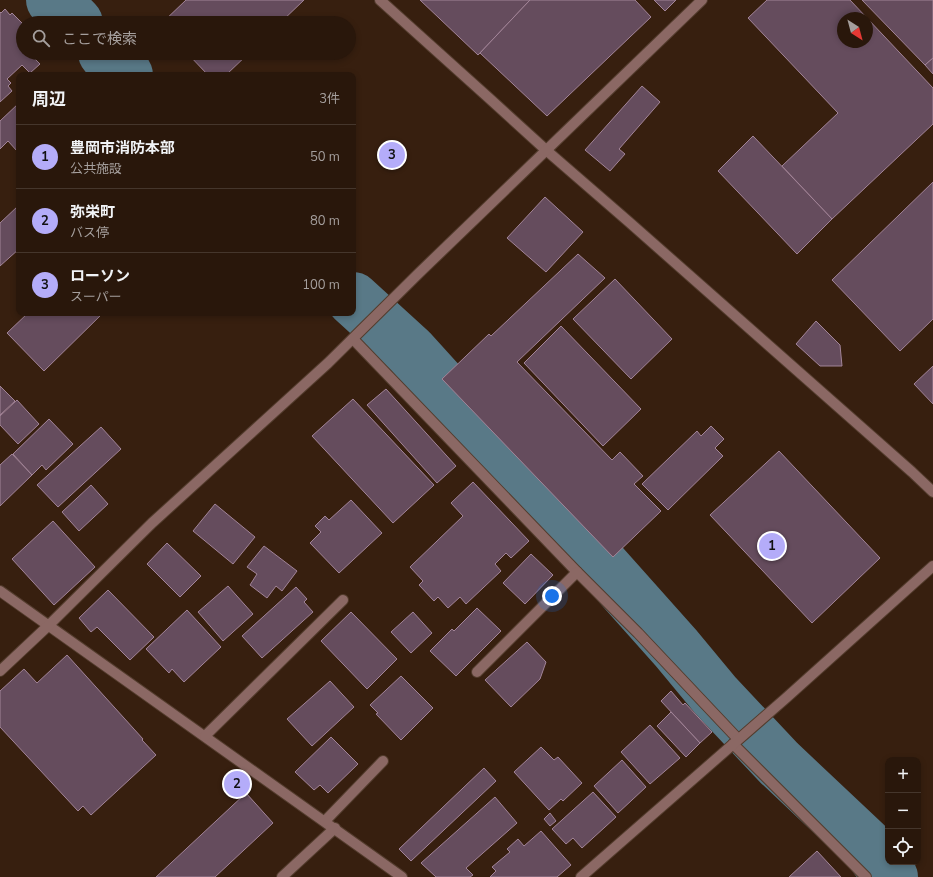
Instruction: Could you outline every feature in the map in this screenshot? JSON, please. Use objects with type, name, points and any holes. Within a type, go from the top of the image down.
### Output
[{"type":"street","points":[[380,0],[546,150],[900,461],[933,492]]},
{"type":"street","points":[[0,671],[49,625],[152,523],[328,363],[419,273],[702,0]]},
{"type":"street","points":[[353,339],[577,572],[638,633],[736,742],[866,877]]},
{"type":"street","points":[[581,877],[736,742],[933,566]]},
{"type":"street","points":[[477,672],[577,572]]},
{"type":"street","points":[[0,591],[402,877]]},
{"type":"street","points":[[205,736],[343,600]]},
{"type":"street","points":[[325,821],[383,761]]},
{"type":"street","points":[[282,877],[335,828]]},
{"type":"building","points":[[186,0],[304,0],[287,16],[169,16]]},
{"type":"building","points":[[420,0],[530,0],[478,55]]},
{"type":"building","points":[[530,0],[635,0],[651,17],[547,116],[480,53]]},
{"type":"building","points":[[654,0],[676,0],[665,11]]},
{"type":"building","points":[[767,0],[850,0],[861,12],[837,12],[837,48],[873,48],[873,24],[933,88],[933,124],[832,219],[782,166],[838,113],[748,18]]},
{"type":"building","points":[[862,0],[933,0],[933,58],[925,65]]},
{"type":"building","points":[[5,9],[10,15],[12,13],[16,17],[16,60],[36,60],[40,64],[31,72],[29,72],[22,65],[7,79],[11,83],[8,86],[12,91],[0,102],[0,12],[1,13]]},
{"type":"building","points":[[933,58],[933,74],[925,65]]},
{"type":"building","points":[[194,60],[242,60],[229,72],[205,72]]},
{"type":"building","points":[[642,86],[660,102],[619,149],[625,154],[610,171],[585,150]]},
{"type":"building","points":[[16,106],[16,150],[8,141],[0,149],[0,121]]},
{"type":"building","points":[[753,136],[832,219],[797,254],[718,171]]},
{"type":"building","points":[[933,182],[933,319],[900,351],[832,280]]},
{"type":"building","points":[[545,197],[583,232],[546,272],[507,238]]},
{"type":"building","points":[[16,208],[16,252],[0,266],[0,223]]},
{"type":"building","points":[[578,254],[605,278],[517,362],[612,460],[620,452],[643,476],[634,484],[661,511],[613,557],[442,379],[489,334],[491,336]]},
{"type":"building","points":[[615,279],[672,339],[631,379],[573,319]]},
{"type":"building","points":[[25,316],[100,316],[44,371],[7,333]]},
{"type":"building","points":[[816,321],[840,345],[842,366],[820,366],[796,344]]},
{"type":"building","points":[[561,326],[641,409],[603,446],[524,363]]},
{"type":"building","points":[[933,366],[933,404],[914,384]]},
{"type":"building","points":[[0,386],[15,401],[0,415]]},
{"type":"building","points":[[386,389],[456,466],[437,483],[367,405]]},
{"type":"building","points":[[353,399],[434,485],[393,523],[312,436]]},
{"type":"building","points":[[17,400],[39,424],[18,444],[0,425],[0,416]]},
{"type":"building","points":[[49,419],[73,444],[46,470],[42,465],[32,475],[13,454]]},
{"type":"building","points":[[711,426],[724,439],[715,448],[723,456],[668,510],[642,484],[697,431],[701,436]]},
{"type":"building","points":[[101,427],[121,449],[58,507],[37,485]]},
{"type":"building","points":[[779,451],[880,558],[812,623],[710,515]]},
{"type":"building","points":[[12,454],[32,475],[0,506],[0,465]]},
{"type":"building","points":[[473,482],[529,541],[511,558],[506,553],[495,564],[501,571],[466,604],[460,597],[448,608],[438,597],[434,601],[419,585],[423,581],[410,567],[463,516],[451,503]]},
{"type":"building","points":[[91,485],[108,504],[79,531],[62,512]]},
{"type":"building","points":[[351,500],[382,533],[339,573],[310,543],[321,532],[315,526],[325,516],[329,520]]},
{"type":"building","points":[[215,504],[255,537],[233,564],[193,531]]},
{"type":"building","points":[[53,521],[95,567],[54,605],[12,559]]},
{"type":"building","points":[[167,543],[201,576],[180,597],[147,564]]},
{"type":"building","points":[[264,546],[297,571],[282,591],[276,586],[267,598],[250,585],[257,574],[247,567]]},
{"type":"building","points":[[531,554],[553,575],[525,604],[503,583]]},
{"type":"building","points":[[228,586],[253,614],[223,641],[198,612]]},
{"type":"building","points":[[296,587],[307,599],[304,602],[313,612],[262,658],[242,636]]},
{"type":"building","points":[[108,590],[154,637],[130,660],[97,627],[91,632],[79,618]]},
{"type":"building","points":[[477,608],[501,631],[456,676],[430,651],[452,629],[454,631]]},
{"type":"building","points":[[187,610],[221,647],[184,682],[172,669],[169,673],[146,649]]},
{"type":"building","points":[[351,612],[397,659],[367,689],[321,641]]},
{"type":"building","points":[[413,612],[432,633],[411,653],[391,632]]},
{"type":"building","points":[[527,642],[546,662],[540,679],[511,707],[485,680]]},
{"type":"building","points":[[67,655],[156,755],[91,815],[83,806],[78,811],[0,727],[0,691],[24,669],[37,683]]},
{"type":"building","points":[[401,676],[433,708],[401,740],[376,714],[378,713],[370,705]]},
{"type":"building","points":[[330,681],[354,707],[312,746],[287,719]]},
{"type":"building","points":[[671,691],[683,705],[685,703],[712,732],[700,743],[661,701]]},
{"type":"building","points":[[671,712],[700,743],[686,757],[657,726]]},
{"type":"building","points":[[650,725],[680,758],[650,784],[621,752]]},
{"type":"building","points":[[331,737],[358,764],[328,793],[320,785],[314,790],[295,772]]},
{"type":"building","points":[[541,747],[554,760],[558,757],[582,783],[563,801],[561,799],[549,810],[514,772]]},
{"type":"building","points":[[622,760],[646,787],[618,813],[594,786]]},
{"type":"building","points":[[484,768],[496,781],[411,861],[399,849]]},
{"type":"building","points":[[593,792],[616,817],[582,848],[573,838],[566,844],[552,829]]},
{"type":"building","points":[[246,793],[273,823],[215,877],[156,877]]},
{"type":"building","points":[[495,797],[517,823],[466,868],[473,875],[470,877],[436,877],[421,863]]},
{"type":"building","points":[[550,813],[556,821],[550,826],[544,819]]},
{"type":"building","points":[[541,831],[571,865],[557,877],[490,877],[496,871],[492,867],[510,852],[507,849],[518,839],[524,846]]},
{"type":"building","points":[[817,851],[841,877],[789,877]]},
{"type":"waterway","points":[[53,0],[69,16]]},
{"type":"waterway","points":[[112,60],[123,72]]},
{"type":"waterway","points":[[356,302],[410,351],[676,648],[715,695],[779,763],[866,845],[891,877]]},
{"type":"place","name":"ローソン","points":[[392,155]]},
{"type":"place","name":"豊岡市消防本部","points":[[772,546]]},
{"type":"place","name":"弥栄町","points":[[237,784]]}]
